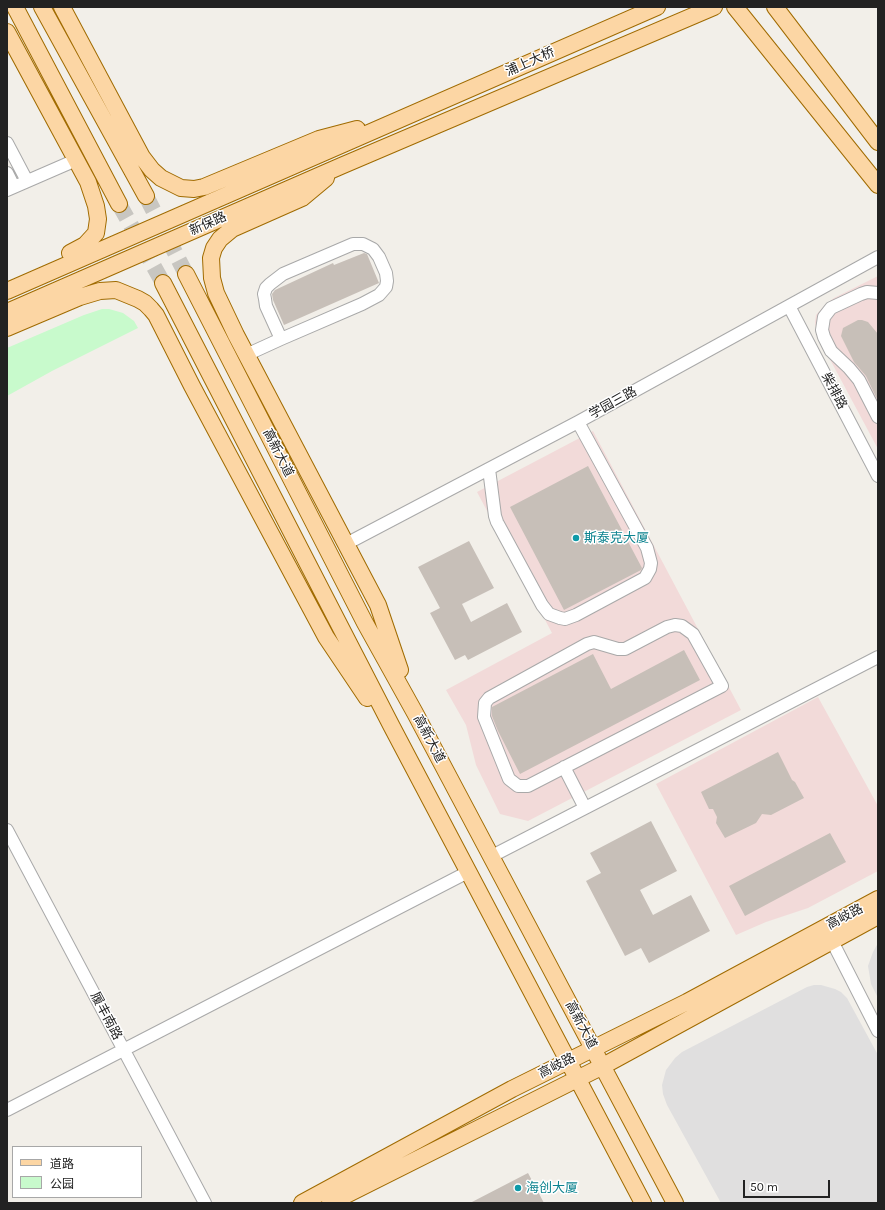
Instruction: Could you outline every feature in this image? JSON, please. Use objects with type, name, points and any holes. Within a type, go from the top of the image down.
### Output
[{"type":"main road","points":[[15,7],[119,204]]},
{"type":"main road","points":[[42,7],[146,196]]},
{"type":"main road","points":[[62,7],[142,157],[152,170],[161,178],[181,188],[194,189],[204,187],[319,139],[403,117]]},
{"type":"main road","name":"浦上大桥","points":[[403,117],[657,7]]},
{"type":"main road","name":"新保路","points":[[7,312],[340,166],[714,7]]},
{"type":"main road","points":[[735,7],[878,185]]},
{"type":"main road","points":[[775,7],[878,142]]},
{"type":"main road","points":[[7,32],[88,182],[96,206],[98,219],[96,233],[85,245],[7,290]]},
{"type":"main road","name":"新保路","points":[[7,290],[403,117]]},
{"type":"main road","points":[[340,166],[302,198],[232,229],[220,239],[214,248],[210,268],[216,293],[229,321],[378,605],[416,713]]},
{"type":"main road","name":"高新大道","points":[[186,274],[365,623],[416,713],[675,1203]]},
{"type":"main road","name":"高新大道","points":[[163,283],[392,727],[643,1203]]},
{"type":"main road","points":[[7,328],[80,297],[100,291],[109,290],[120,292],[138,299],[151,309],[156,315],[192,386],[326,637],[368,699],[392,727]]},
{"type":"main road","name":"高岐路","points":[[302,1203],[512,1089],[593,1047],[681,1005],[878,899]]},
{"type":"main road","name":"高岐路","points":[[330,1203],[603,1066],[878,916]]},
{"type":"street","points":[[7,143],[27,181]]},
{"type":"street","points":[[7,173],[10,189],[76,160]]},
{"type":"street","points":[[246,355],[362,304],[383,291],[387,281],[386,273],[379,257],[373,249],[368,245],[353,244],[283,274],[270,284],[266,288],[264,294],[266,306],[281,339]]},
{"type":"street","name":"学园三路","points":[[346,544],[578,422],[878,257]]},
{"type":"street","points":[[878,293],[867,292],[832,308],[824,317],[822,330],[831,350],[859,380],[878,417]]},
{"type":"street","name":"柴排路","points":[[789,306],[873,454],[878,476]]},
{"type":"street","points":[[488,470],[497,522],[542,605],[549,614],[560,618],[565,619],[576,615],[645,578],[650,569],[651,563],[648,548],[578,422]]},
{"type":"street","points":[[675,625],[682,626],[693,634],[722,686],[564,768],[528,786],[518,786],[509,779],[484,717],[484,703],[488,698],[594,642],[618,649],[625,648],[675,625]]},
{"type":"street","points":[[492,856],[878,657]]},
{"type":"street","points":[[564,768],[585,808]]},
{"type":"street","name":"履丰南路","points":[[7,830],[204,1203]]},
{"type":"street","points":[[7,1110],[468,872]]},
{"type":"street","points":[[832,942],[878,1031]]},
{"type":"shaded area","points":[[878,276],[878,449],[818,337],[815,323],[816,315],[834,298]]},
{"type":"shaded area","points":[[593,431],[741,710],[528,821],[500,814],[476,765],[466,725],[446,690],[552,633],[477,492]]},
{"type":"shaded area","points":[[818,697],[878,806],[878,871],[808,908],[766,922],[736,935],[656,784]]},
{"type":"shaded area","points":[[878,943],[878,998],[871,984],[868,966]]},
{"type":"shaded area","points":[[821,985],[835,989],[847,998],[878,1055],[878,1203],[721,1203],[667,1105],[663,1094],[662,1085],[666,1070],[675,1058],[682,1052],[807,987]]},
{"type":"green space","points":[[102,309],[109,309],[123,313],[134,321],[138,328],[52,371],[7,396],[7,348],[84,315]]},
{"type":"building","points":[[364,253],[367,254],[379,283],[284,325],[273,300],[272,294],[275,290],[333,263],[334,265]]},
{"type":"building","points":[[858,320],[868,322],[878,334],[878,401],[866,376],[854,362],[841,336],[843,328]]},
{"type":"building","name":"斯泰克大厦","points":[[588,466],[642,568],[641,570],[564,610],[510,507]]},
{"type":"building","points":[[469,541],[494,588],[462,604],[471,622],[507,603],[522,632],[468,660],[465,655],[455,660],[430,613],[440,608],[418,567]]},
{"type":"building","points":[[684,650],[700,680],[520,774],[498,731],[492,716],[492,707],[593,654],[611,689]]},
{"type":"building","points":[[778,752],[792,780],[795,782],[804,798],[771,815],[762,814],[756,823],[725,838],[716,823],[717,817],[713,809],[709,809],[701,792]]},
{"type":"building","points":[[651,821],[677,871],[640,890],[653,915],[691,895],[710,931],[649,963],[641,948],[625,956],[586,881],[601,873],[590,853]]},
{"type":"building","points":[[830,833],[846,862],[745,916],[729,886]]},
{"type":"building","name":"海创大厦","points":[[528,1173],[544,1203],[470,1203]]},
{"type":"tunnel","points":[[146,196],[186,274]]},
{"type":"tunnel","points":[[119,204],[163,283]]},
{"type":"place","name":"斯泰克大厦","points":[[576,538]]},
{"type":"place","name":"海创大厦","points":[[518,1188]]}]
